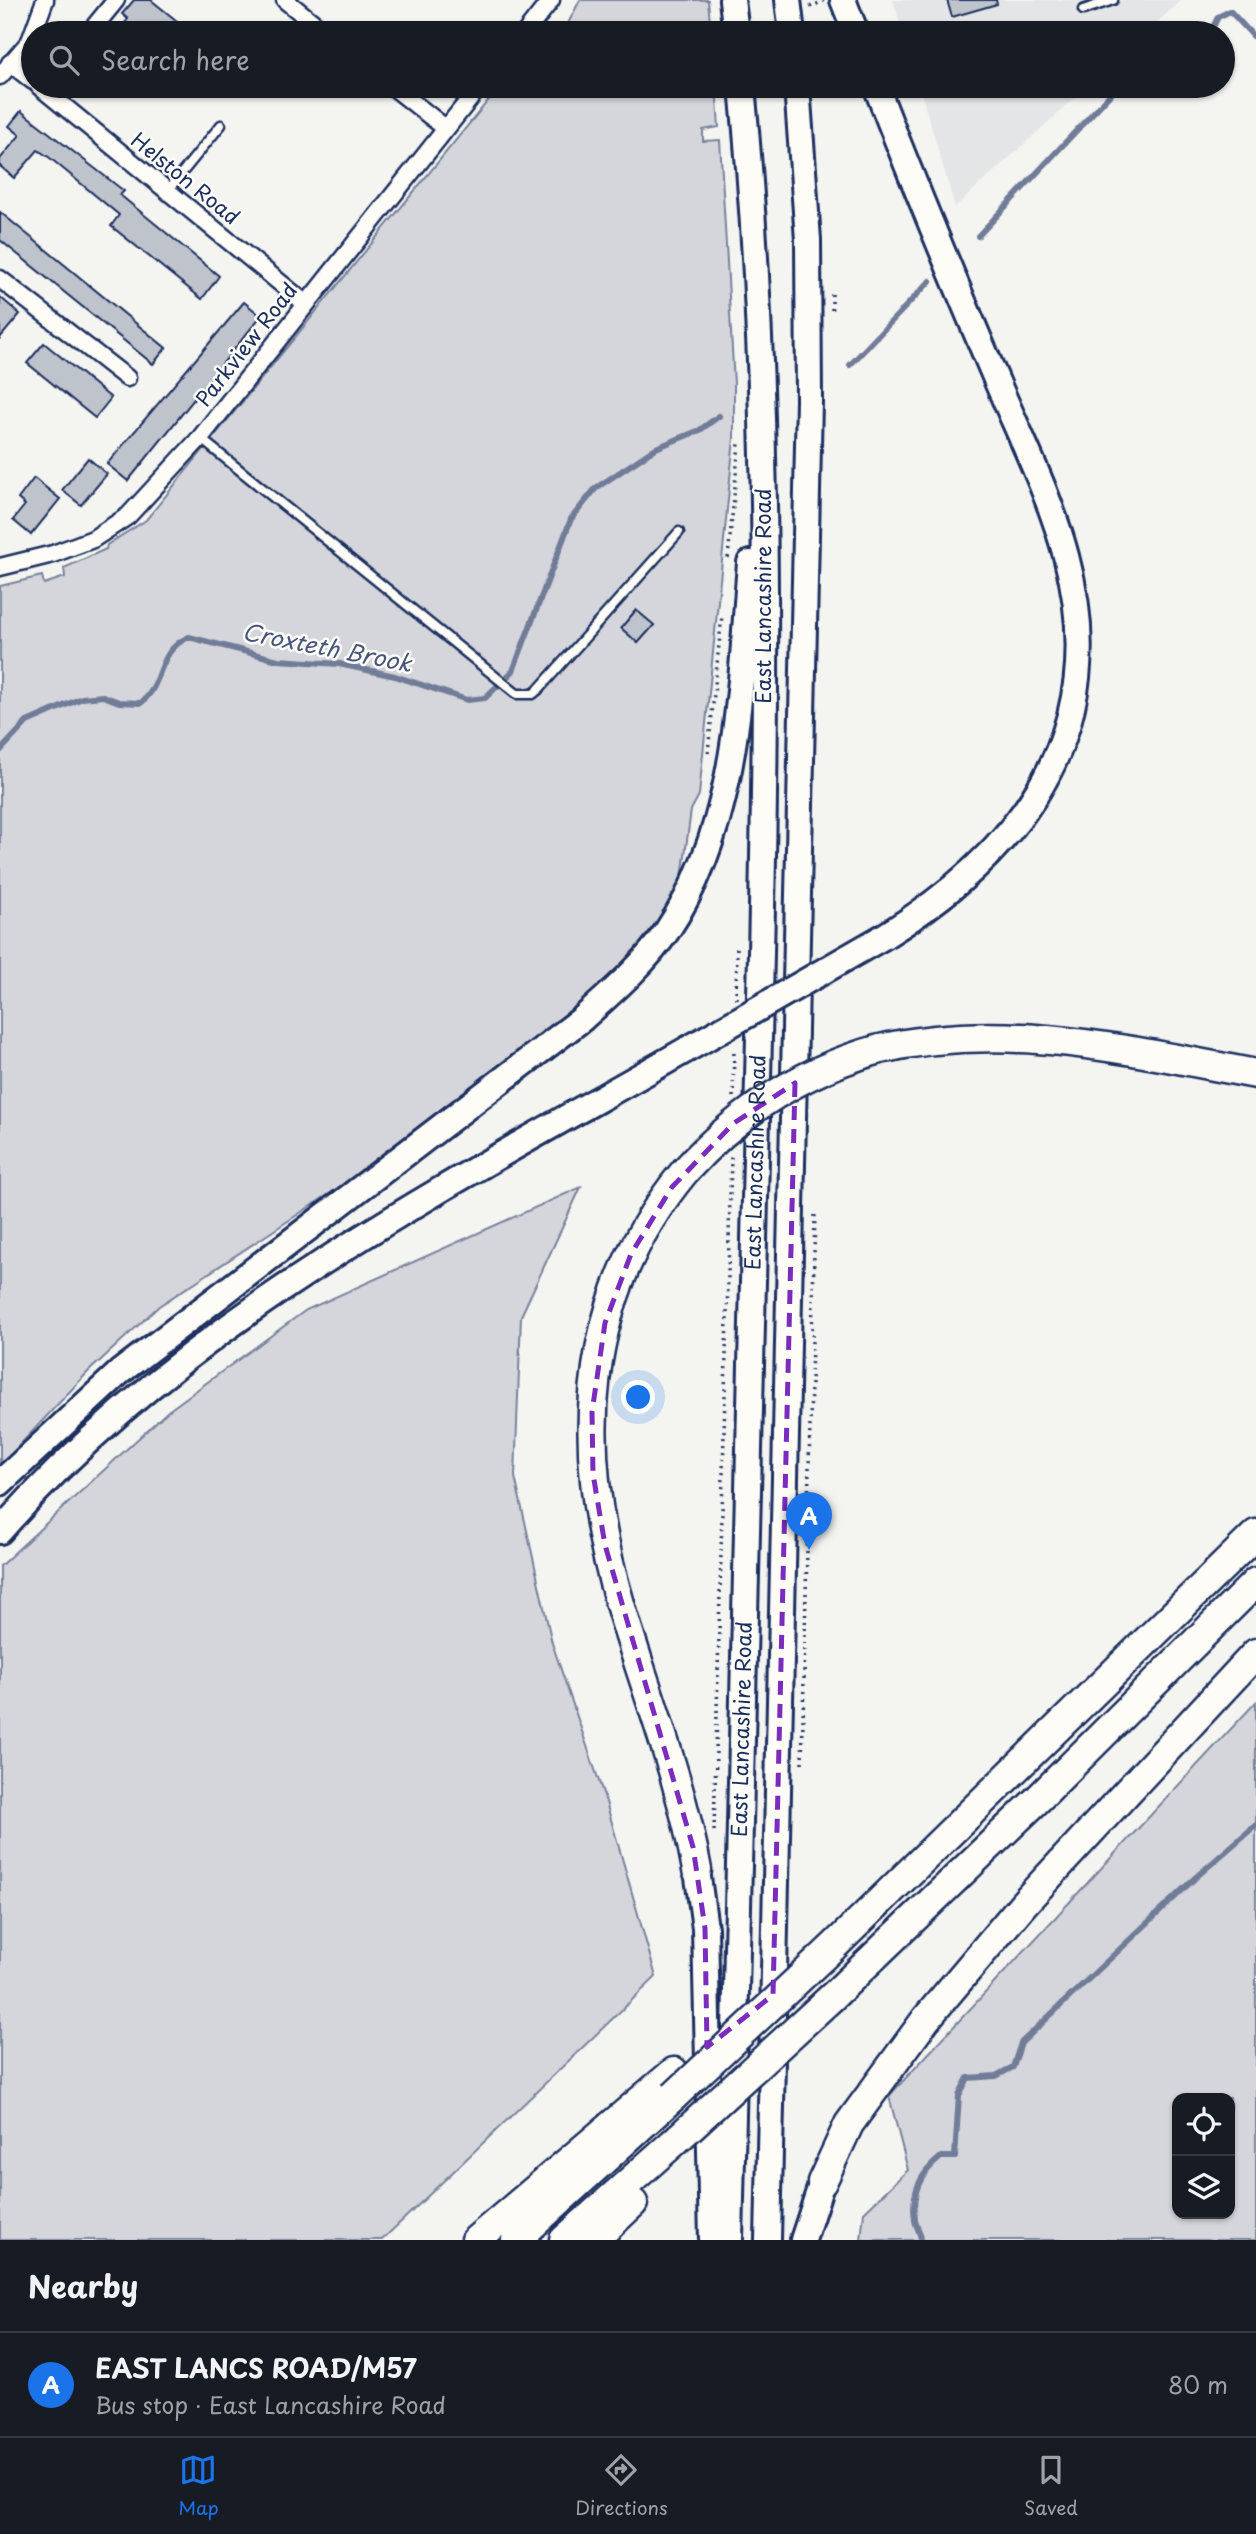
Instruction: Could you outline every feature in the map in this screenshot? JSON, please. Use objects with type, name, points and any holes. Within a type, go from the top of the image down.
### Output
[{"type":"highway","points":[[732,0],[735,21]]},
{"type":"highway","points":[[788,0],[791,21]]},
{"type":"highway","points":[[843,0],[851,21]]},
{"type":"highway","name":"East Lancashire Road","points":[[730,2240],[764,877],[765,510],[756,251],[743,98]]},
{"type":"highway","name":"East Lancashire Road","points":[[768,2240],[809,414],[808,240],[798,98]]},
{"type":"highway","points":[[0,1531],[71,1457],[138,1398],[240,1318],[413,1206],[883,937],[943,897],[985,861],[1038,795],[1066,724],[1076,679],[1078,638],[1072,579],[1050,505],[912,180],[881,98]]},
{"type":"highway","points":[[0,1483],[120,1373],[582,1019],[632,972],[665,933],[689,894],[705,856],[725,790],[738,713],[762,405]]},
{"type":"highway","points":[[712,2240],[705,1928],[696,1870],[678,1790],[619,1601],[605,1545],[593,1474],[595,1372],[605,1323],[618,1284],[650,1220],[685,1171],[734,1123],[770,1097],[814,1073],[880,1049],[919,1041],[980,1036],[1059,1040],[1256,1074]]},
{"type":"highway","points":[[476,2240],[674,2084],[832,1948],[989,1798],[1256,1534]]},
{"type":"highway","points":[[594,2240],[749,2073],[1035,1802],[1256,1582]]},
{"type":"highway","points":[[803,2240],[822,2182],[849,2124],[926,2019],[1024,1903],[1256,1653]]},
{"type":"highway","points":[[516,2240],[674,2084]]},
{"type":"highway","points":[[564,2240],[673,2154]]},
{"type":"street","points":[[37,21],[45,0]]},
{"type":"street","points":[[99,21],[116,0]]},
{"type":"street","points":[[285,0],[311,21]]},
{"type":"street","points":[[534,21],[551,0]]},
{"type":"street","points":[[0,76],[21,51]]},
{"type":"street","name":"Helston Road","points":[[10,63],[21,71]]},
{"type":"street","name":"Helston Road","points":[[56,98],[306,304]]},
{"type":"street","points":[[407,98],[444,127]]},
{"type":"street","name":"Parkview Road","points":[[0,567],[93,539],[120,522],[200,438],[469,98]]},
{"type":"street","points":[[0,279],[127,378]]},
{"type":"lane","points":[[1083,10],[1114,0]]},
{"type":"lane","points":[[168,190],[221,125]]},
{"type":"lane","points":[[200,438],[510,691],[524,695],[538,690],[679,532]]},
{"type":"path","points":[[811,14],[810,5],[826,0]]},
{"type":"path","points":[[727,565],[740,440]]},
{"type":"path","points":[[707,758],[723,606]]},
{"type":"path","points":[[736,1001],[737,946]]},
{"type":"path","points":[[733,1098],[734,1043]]},
{"type":"path","points":[[714,1835],[731,1153]]},
{"type":"path","points":[[803,1726],[809,1485]]},
{"type":"highlighted area","points":[[795,1083],[773,1995],[707,2047],[705,1928],[693,1847],[605,1545],[593,1474],[592,1412],[605,1323],[631,1254],[672,1187],[734,1123]]},
{"type":"shaded area","points":[[580,0],[708,0],[710,21],[569,21]]},
{"type":"shaded area","points":[[893,0],[1182,0],[1158,21],[899,21]]},
{"type":"shaded area","points":[[490,98],[717,98],[719,127],[703,130],[703,141],[720,140],[734,384],[734,438],[699,795],[691,810],[680,893],[642,944],[603,986],[341,1186],[159,1306],[88,1372],[0,1466],[0,586],[42,576],[44,584],[65,577],[64,568],[106,549],[107,545],[146,520]],"holes":[[[636,610],[654,625],[638,643],[621,628]]]},
{"type":"shaded area","points":[[923,98],[1075,98],[955,207]]},
{"type":"shaded area","points":[[581,1187],[521,1316],[515,1477],[552,1643],[606,1802],[656,1977],[382,2240],[0,2240],[0,1566],[168,1411],[306,1310]]},
{"type":"shaded area","points":[[1256,1702],[1256,2240],[861,2240],[864,2212],[908,2170],[889,2096]]},
{"type":"building","points":[[134,0],[151,0],[177,21],[126,21],[128,19],[122,14]]},
{"type":"building","points":[[947,0],[996,0],[997,4],[952,17]]},
{"type":"building","points":[[21,111],[124,191],[120,195],[219,276],[202,299],[111,226],[119,215],[38,150],[14,178],[0,166],[0,159],[20,135],[9,126]]},
{"type":"building","points":[[0,212],[166,348],[153,364],[0,240]]},
{"type":"building","points":[[0,297],[20,314],[0,338]]},
{"type":"building","points":[[244,302],[261,316],[128,481],[107,464]]},
{"type":"building","points":[[44,343],[111,398],[95,418],[27,363]]},
{"type":"building","points":[[88,458],[107,474],[81,505],[62,490]]},
{"type":"building","points":[[34,478],[60,499],[31,535],[13,520],[25,505],[18,499]]},
{"type":"building","points":[[636,610],[654,625],[638,643],[621,628]]},
{"type":"waterway","name":"Croxteth Brook","points":[[1216,21],[1230,11],[1256,39]]},
{"type":"waterway","points":[[978,236],[1107,98]]},
{"type":"waterway","points":[[850,365],[930,281]]},
{"type":"waterway","name":"Croxteth Brook","points":[[0,751],[27,722],[82,698],[103,696],[119,702],[141,703],[154,686],[165,659],[178,643],[189,637],[278,660],[339,664],[395,676],[467,700],[485,698],[513,671],[571,519],[596,488],[656,448],[700,430],[719,416]]},
{"type":"waterway","points":[[921,2240],[915,2220],[916,2192],[922,2177],[934,2163],[941,2157],[955,2157],[959,2095],[968,2078],[996,2076],[1013,2067],[1021,2043],[1196,1877],[1256,1825]]},
{"type":"place","name":"EAST LANCS ROAD/M57","points":[[809,1550]]}]
